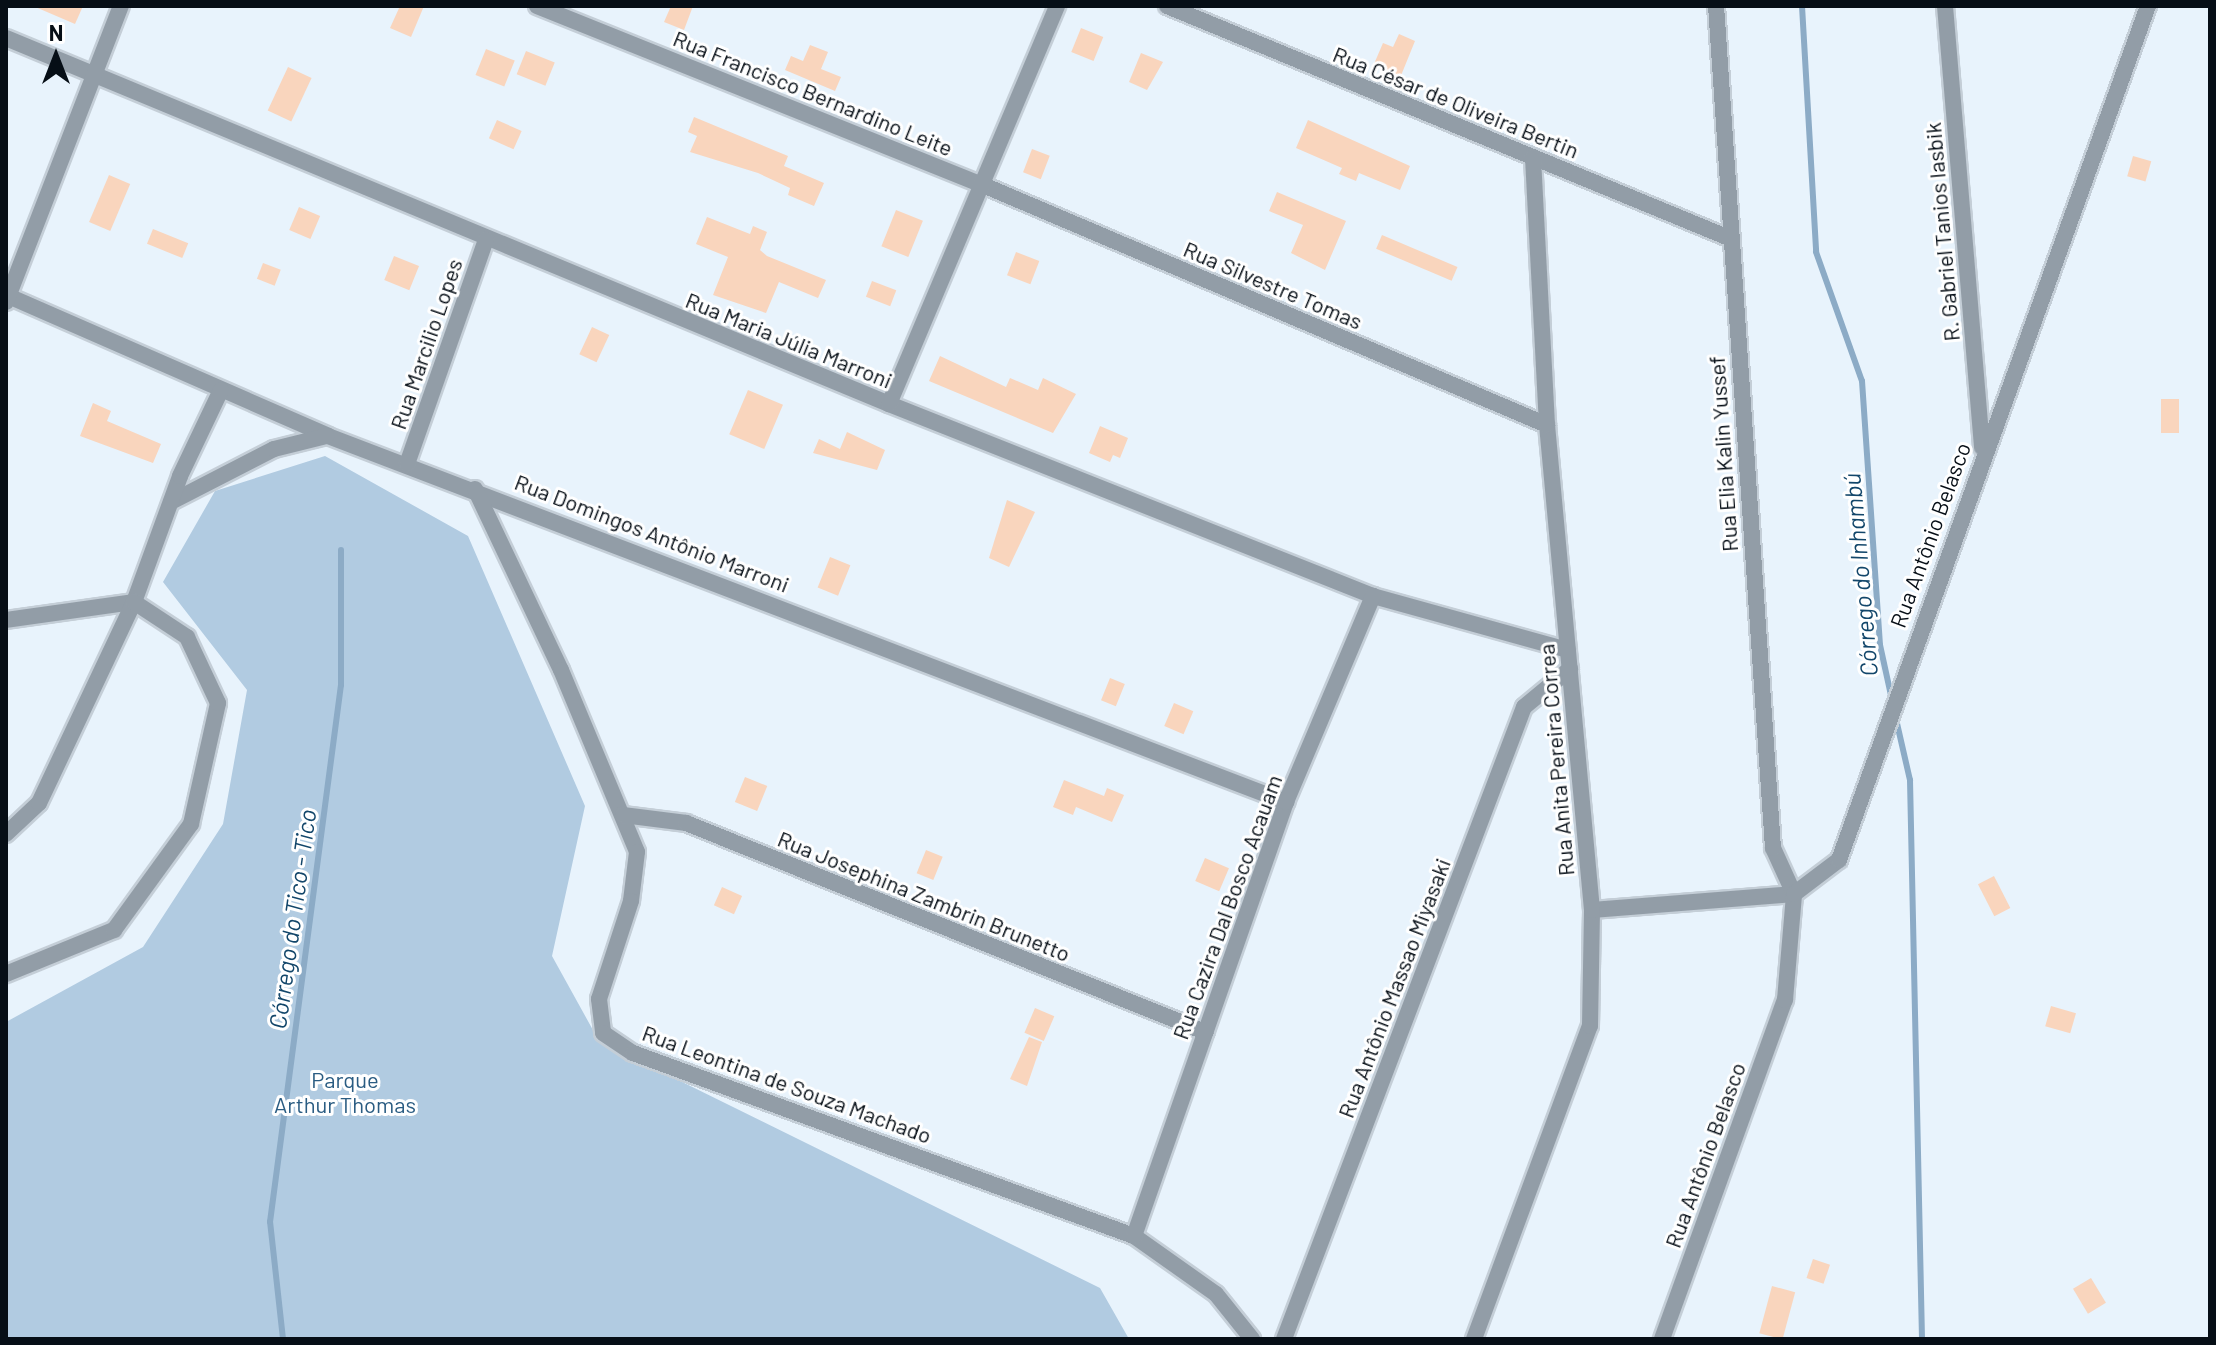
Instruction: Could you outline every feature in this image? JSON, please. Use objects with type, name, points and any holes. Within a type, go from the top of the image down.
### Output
[{"type":"street","points":[[7,298],[121,6]]},
{"type":"street","name":"Rua Francisco Bernardino Leite","points":[[537,6],[983,185]]},
{"type":"street","points":[[889,404],[1057,6]]},
{"type":"street","name":"Rua César de Oliveira Bertin","points":[[1167,6],[1729,238]]},
{"type":"street","name":"Rua Elia Kalin Yussef","points":[[1716,6],[1729,238],[1773,848],[1794,894]]},
{"type":"street","name":"R. Gabriel Tanios Iasbik","points":[[1945,6],[1980,460]]},
{"type":"street","name":"Rua Antônio Belasco","points":[[1662,1339],[1785,1000],[1794,894],[1839,860],[1980,460],[2148,6]]},
{"type":"street","name":"Rua Maria Júlia Marroni","points":[[6,38],[486,240],[1373,596],[1568,650]]},
{"type":"street","name":"Rua Anita Pereira Correa","points":[[1474,1339],[1590,1026],[1592,910],[1547,425],[1533,157]]},
{"type":"street","name":"Rua Silvestre Tomas","points":[[983,185],[1547,425]]},
{"type":"street","name":"Rua Marcilio Lopes","points":[[407,464],[486,240]]},
{"type":"street","name":"Rua Domingos Antônio Marroni","points":[[7,298],[328,436],[475,489],[1286,802]]},
{"type":"street","points":[[6,834],[39,803],[134,602],[171,502],[221,390]]},
{"type":"street","points":[[171,502],[274,449],[328,436]]},
{"type":"street","name":"Rua Leontina de Souza Machado","points":[[475,489],[623,815],[638,864],[599,999],[603,1033],[633,1053],[1134,1236],[1216,1294],[1252,1339]]},
{"type":"street","name":"Rua Cazira Dal Bosco Acauam","points":[[1134,1236],[1286,802],[1373,596]]},
{"type":"street","points":[[6,620],[134,602],[187,637],[218,703],[191,824],[114,930],[6,974]]},
{"type":"street","name":"Rua Antônio Massao Miyasaki","points":[[1284,1339],[1524,707],[1570,669]]},
{"type":"street","name":"Rua Josephina Zambrin Brunetto","points":[[623,815],[686,823],[1205,1032]]},
{"type":"street","points":[[1592,910],[1794,894]]},
{"type":"green space","name":"Parque Arthur Thomas","points":[[325,456],[468,536],[585,806],[552,956],[599,1041],[1100,1288],[1129,1339],[6,1339],[6,1022],[143,947],[223,824],[247,690],[163,582],[215,491]]},
{"type":"building","points":[[33,6],[83,6],[75,24]]},
{"type":"building","points":[[400,6],[424,6],[411,37],[390,28]]},
{"type":"building","points":[[671,6],[693,6],[684,30],[664,22]]},
{"type":"building","points":[[1081,28],[1103,37],[1094,61],[1071,52]]},
{"type":"building","points":[[1399,34],[1415,41],[1400,78],[1374,64],[1383,43],[1393,47]]},
{"type":"building","points":[[810,45],[828,52],[821,69],[841,77],[835,91],[785,70],[791,56],[803,61]]},
{"type":"building","points":[[486,49],[515,61],[504,87],[476,75]]},
{"type":"building","points":[[526,51],[555,63],[545,86],[517,74]]},
{"type":"building","points":[[1141,53],[1163,62],[1147,90],[1129,82]]},
{"type":"building","points":[[288,67],[312,78],[291,121],[268,111]]},
{"type":"building","points":[[694,117],[788,156],[784,166],[824,183],[814,206],[788,195],[790,188],[758,173],[690,152],[697,136],[688,132]]},
{"type":"building","points":[[497,120],[522,131],[514,149],[489,138]]},
{"type":"building","points":[[1308,120],[1410,166],[1400,190],[1359,173],[1356,181],[1339,174],[1342,168],[1296,148]]},
{"type":"building","points":[[1032,149],[1050,156],[1041,179],[1023,172]]},
{"type":"building","points":[[2133,156],[2151,161],[2145,181],[2127,176]]},
{"type":"building","points":[[109,175],[130,184],[110,231],[89,222]]},
{"type":"building","points":[[1277,192],[1346,221],[1325,270],[1291,253],[1303,225],[1269,211]]},
{"type":"building","points":[[299,207],[320,216],[310,239],[289,230]]},
{"type":"building","points":[[896,210],[923,221],[908,257],[881,246]]},
{"type":"building","points":[[707,217],[750,234],[753,226],[767,232],[760,250],[767,256],[826,280],[818,298],[779,282],[766,313],[713,295],[728,257],[696,244]]},
{"type":"building","points":[[153,229],[188,243],[182,258],[147,244]]},
{"type":"building","points":[[1382,235],[1457,267],[1452,281],[1376,249]]},
{"type":"building","points":[[1016,252],[1039,261],[1030,284],[1007,275]]},
{"type":"building","points":[[394,256],[419,266],[409,290],[384,280]]},
{"type":"building","points":[[263,263],[281,270],[275,286],[257,279]]},
{"type":"building","points":[[872,281],[896,290],[890,306],[866,297]]},
{"type":"building","points":[[592,327],[609,335],[597,362],[579,354]]},
{"type":"building","points":[[940,356],[1006,387],[1010,378],[1038,390],[1043,378],[1076,394],[1053,433],[929,381]]},
{"type":"building","points":[[748,390],[783,405],[764,449],[729,434]]},
{"type":"building","points":[[2161,399],[2179,399],[2179,433],[2161,433]]},
{"type":"building","points":[[93,403],[111,411],[107,421],[161,444],[153,463],[80,436]]},
{"type":"building","points":[[1100,426],[1128,438],[1120,458],[1113,455],[1110,462],[1089,453]]},
{"type":"building","points":[[847,432],[885,450],[877,470],[813,453],[819,439],[840,449]]},
{"type":"building","points":[[1007,500],[1035,512],[1009,567],[989,558]]},
{"type":"building","points":[[830,557],[850,565],[838,596],[818,588]]},
{"type":"building","points":[[1110,678],[1125,684],[1116,706],[1101,700]]},
{"type":"building","points":[[1174,703],[1193,711],[1184,734],[1164,726]]},
{"type":"building","points":[[745,777],[767,786],[757,811],[735,802]]},
{"type":"building","points":[[1064,780],[1104,796],[1107,788],[1124,795],[1112,822],[1076,807],[1073,815],[1053,807]]},
{"type":"building","points":[[926,850],[943,857],[933,880],[917,873]]},
{"type":"building","points":[[1205,858],[1229,868],[1219,891],[1195,881]]},
{"type":"building","points":[[1994,876],[2010,908],[1994,916],[1978,884]]},
{"type":"building","points":[[722,887],[742,896],[734,914],[714,905]]},
{"type":"building","points":[[2051,1006],[2076,1013],[2070,1033],[2045,1026]]},
{"type":"building","points":[[1035,1008],[1054,1016],[1044,1041],[1024,1033]]},
{"type":"building","points":[[1029,1037],[1042,1042],[1027,1086],[1010,1079]]},
{"type":"building","points":[[1813,1259],[1830,1265],[1824,1284],[1806,1278]]},
{"type":"building","points":[[2091,1278],[2106,1303],[2088,1314],[2073,1289]]},
{"type":"building","points":[[1772,1286],[1795,1292],[1783,1339],[1759,1333]]},
{"type":"waterway","name":"Córrego do Inhambú","points":[[1802,6],[1816,252],[1862,381],[1880,645],[1892,700]]},
{"type":"waterway","name":"Córrego do Tico - Tico","points":[[283,1339],[270,1222],[341,685],[341,550]]},
{"type":"waterway","name":"Córrego do Inhambú","points":[[1896,719],[1910,780],[1922,1339]]}]
